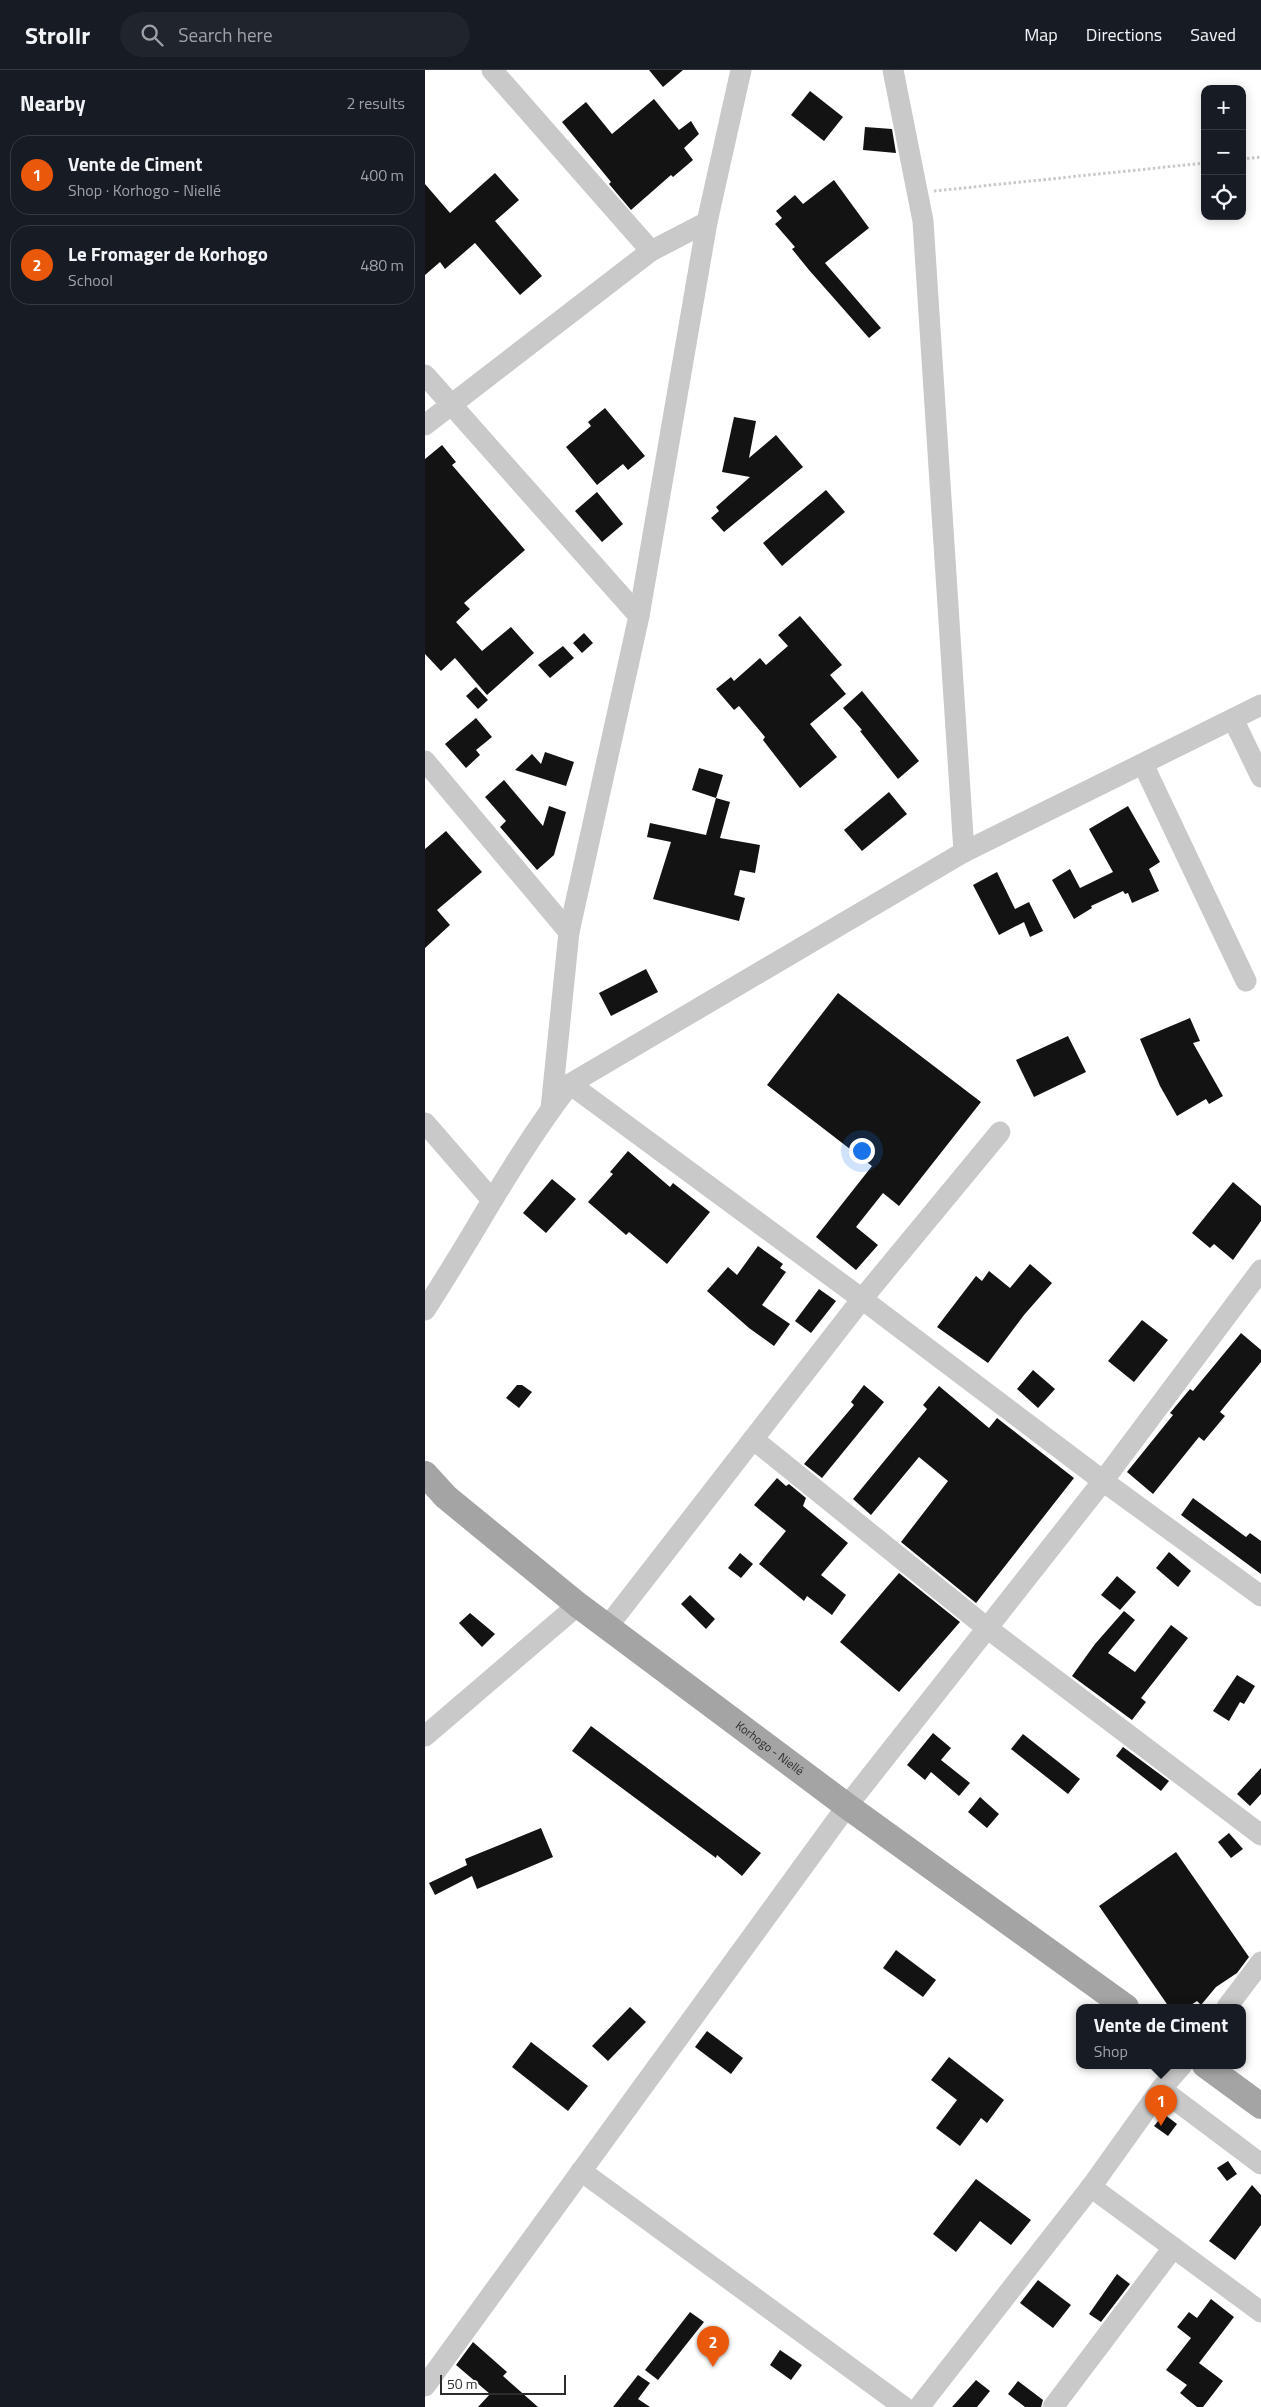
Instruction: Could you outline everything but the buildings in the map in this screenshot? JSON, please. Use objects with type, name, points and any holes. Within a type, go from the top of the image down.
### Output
[{"type":"main road","name":"Korhogo - Niellé","points":[[425,1474],[446,1497],[578,1605],[847,1806],[1122,2004]]},
{"type":"main road","points":[[1210,2069],[1261,2106]]},
{"type":"street","points":[[492,70],[651,251]]},
{"type":"street","points":[[551,1108],[569,932],[639,616],[707,222],[741,70]]},
{"type":"street","points":[[893,70],[923,221],[964,852]]},
{"type":"street","points":[[425,425],[651,251],[707,222]]},
{"type":"street","points":[[425,375],[639,616]]},
{"type":"street","points":[[425,1310],[551,1108],[570,1084],[964,852],[1261,705]]},
{"type":"street","points":[[1233,719],[1261,777]]},
{"type":"street","points":[[425,761],[569,932]]},
{"type":"street","points":[[1143,764],[1246,981]]},
{"type":"street","points":[[570,1084],[862,1298],[1103,1481],[1261,1596]]},
{"type":"street","points":[[425,1123],[492,1200]]},
{"type":"street","points":[[608,1626],[862,1298],[1000,1132]]},
{"type":"street","points":[[425,2386],[847,1806],[1103,1481],[1261,1270]]},
{"type":"street","points":[[753,1440],[987,1628],[1261,1835]]},
{"type":"street","points":[[425,1736],[578,1605]]},
{"type":"street","points":[[1229,2004],[1261,1962]]},
{"type":"street","points":[[919,2407],[1091,2187],[1161,2089],[1178,2069]]},
{"type":"street","points":[[1161,2089],[1261,2164]]},
{"type":"street","points":[[581,2171],[904,2407]]},
{"type":"street","points":[[1091,2187],[1261,2312]]},
{"type":"street","points":[[1053,2407],[1173,2248]]},
{"type":"path","points":[[1246,159],[1261,157]]},
{"type":"path","points":[[917,193],[1201,163]]},
{"type":"place","name":"Vente de Ciment","points":[[1161,2126]]},
{"type":"place","name":"Le Fromager de Korhogo","points":[[713,2367]]}]
